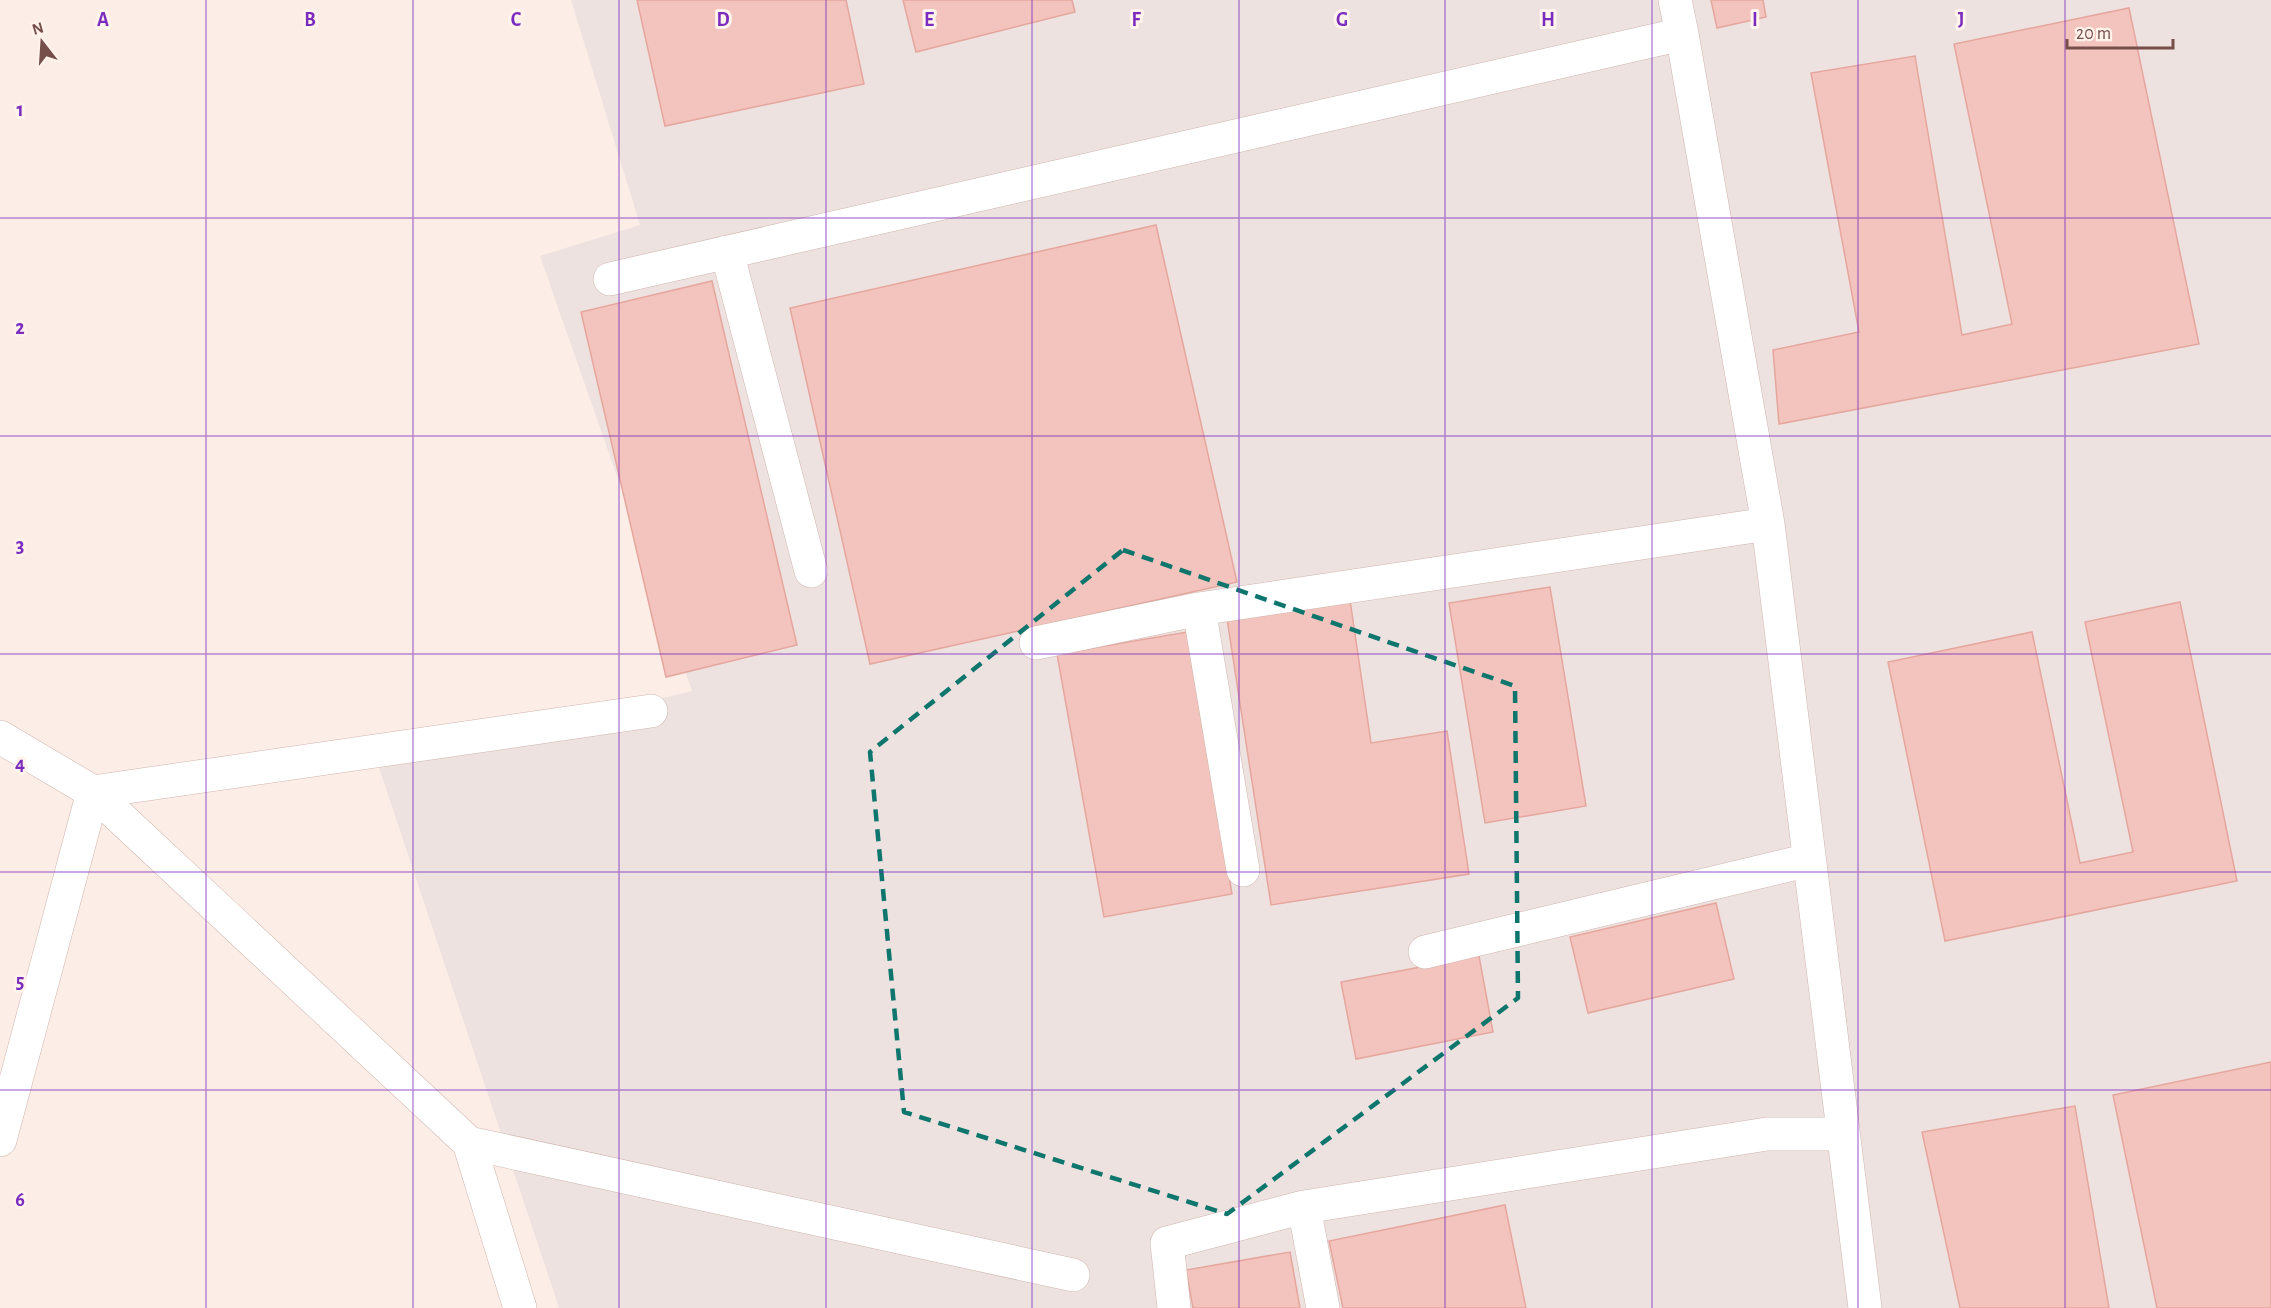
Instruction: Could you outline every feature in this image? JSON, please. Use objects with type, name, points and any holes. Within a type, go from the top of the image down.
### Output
[{"type":"street","points":[[1675,0],[1768,524],[1865,1308]]},
{"type":"street","points":[[610,279],[1682,34]]},
{"type":"street","points":[[727,252],[811,571]]},
{"type":"street","points":[[1036,643],[1198,609],[1768,524]]},
{"type":"street","points":[[1198,609],[1243,870]]},
{"type":"street","points":[[93,792],[651,711]]},
{"type":"street","points":[[0,737],[93,792],[469,1143],[520,1308]]},
{"type":"street","points":[[0,1140],[93,792]]},
{"type":"street","points":[[1425,952],[1809,860]]},
{"type":"street","points":[[1174,1308],[1167,1244],[1304,1207],[1767,1134],[1843,1134]]},
{"type":"street","points":[[469,1143],[1073,1275]]},
{"type":"street","points":[[1304,1207],[1323,1308]]},
{"type":"highlighted area","points":[[1123,550],[1515,686],[1518,998],[1227,1214],[904,1112],[870,752]]},
{"type":"shaded area","points":[[571,0],[2271,0],[2271,1308],[559,1308],[379,768],[692,691],[540,256],[640,225]]},
{"type":"building","points":[[637,0],[846,0],[864,84],[665,126]]},
{"type":"building","points":[[903,0],[1072,0],[1075,12],[916,52]]},
{"type":"building","points":[[1711,0],[1763,0],[1766,17],[1717,28]]},
{"type":"building","points":[[2129,8],[2199,344],[1779,424],[1773,350],[1859,332],[1811,73],[1915,56],[1962,335],[2012,324],[1954,44]]},
{"type":"building","points":[[1156,225],[1237,582],[870,664],[790,308]]},
{"type":"building","points":[[712,281],[797,645],[666,677],[581,312]]},
{"type":"building","points":[[1550,587],[1586,806],[1485,823],[1449,603]]},
{"type":"building","points":[[1350,600],[1371,743],[1447,731],[1469,874],[1271,905],[1227,619]]},
{"type":"building","points":[[2180,602],[2237,881],[1945,941],[1888,662],[2032,632],[2080,863],[2133,852],[2085,622]]},
{"type":"building","points":[[1187,632],[1232,894],[1104,917],[1057,654]]},
{"type":"building","points":[[1716,903],[1734,979],[1588,1013],[1570,937]]},
{"type":"building","points":[[1479,956],[1493,1032],[1356,1059],[1341,982]]},
{"type":"building","points":[[2271,1062],[2271,1308],[2157,1308],[2113,1095]]},
{"type":"building","points":[[2075,1106],[2109,1308],[1960,1308],[1922,1132]]},
{"type":"building","points":[[1505,1205],[1526,1308],[1343,1308],[1329,1241]]},
{"type":"building","points":[[1290,1252],[1300,1308],[1193,1308],[1186,1270]]}]
